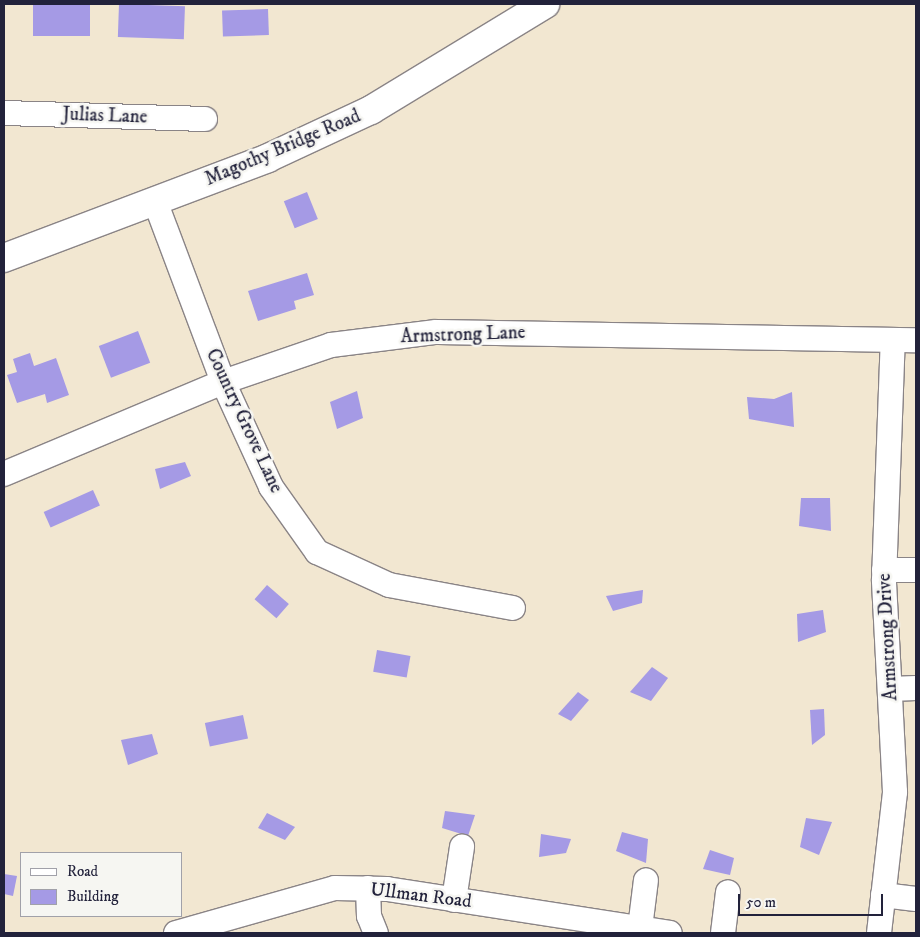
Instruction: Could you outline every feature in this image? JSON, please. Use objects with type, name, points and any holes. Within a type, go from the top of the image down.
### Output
[{"type":"main road","name":"Magothy Bridge Road","points":[[4,258],[268,158],[371,110],[545,4]]},
{"type":"street","name":"Julias Lane","points":[[4,113],[206,119]]},
{"type":"street","name":"Country Grove Lane","points":[[155,201],[223,382],[271,487],[317,552],[389,585],[513,608]]},
{"type":"street","name":"Armstrong Lane","points":[[4,474],[223,382],[331,345],[436,332],[916,340]]},
{"type":"street","name":"Armstrong Drive","points":[[878,933],[895,792],[884,570],[893,340]]},
{"type":"street","points":[[884,570],[916,570]]},
{"type":"street","points":[[890,689],[916,688]]},
{"type":"street","points":[[454,900],[462,847]]},
{"type":"street","points":[[640,928],[646,880]]},
{"type":"street","points":[[368,888],[369,916],[376,933]]},
{"type":"street","name":"Ullman Road","points":[[176,933],[320,892],[368,888],[670,933]]},
{"type":"street","points":[[723,933],[728,892]]},
{"type":"street","points":[[883,895],[916,899]]},
{"type":"building","points":[[33,4],[90,4],[90,36],[33,36]]},
{"type":"building","points":[[119,4],[185,6],[184,39],[118,37]]},
{"type":"building","points":[[268,9],[269,35],[223,37],[222,11]]},
{"type":"building","points":[[307,192],[318,219],[295,228],[284,201]]},
{"type":"building","points":[[307,273],[314,295],[294,301],[296,309],[258,321],[248,291]]},
{"type":"building","points":[[138,331],[150,363],[111,378],[99,346]]},
{"type":"building","points":[[30,353],[34,366],[56,358],[69,395],[47,403],[45,394],[17,403],[7,375],[17,372],[13,359]]},
{"type":"building","points":[[357,391],[363,418],[337,429],[330,402]]},
{"type":"building","points":[[792,392],[794,427],[749,419],[747,397],[774,399]]},
{"type":"building","points":[[185,462],[191,476],[160,489],[155,469]]},
{"type":"building","points":[[93,490],[100,506],[51,527],[44,512]]},
{"type":"building","points":[[801,498],[830,498],[831,531],[799,526]]},
{"type":"building","points":[[267,585],[289,604],[276,618],[255,599]]},
{"type":"building","points":[[643,590],[642,603],[613,611],[606,596]]},
{"type":"building","points":[[823,610],[826,632],[798,642],[797,614]]},
{"type":"building","points":[[377,650],[410,656],[407,678],[373,672]]},
{"type":"building","points":[[652,667],[668,678],[651,701],[630,692]]},
{"type":"building","points":[[578,692],[589,700],[571,721],[558,714]]},
{"type":"building","points":[[824,709],[825,735],[812,745],[810,710]]},
{"type":"building","points":[[243,715],[248,738],[210,747],[205,723]]},
{"type":"building","points":[[152,734],[158,754],[128,765],[121,740]]},
{"type":"building","points":[[445,811],[475,815],[468,836],[442,828]]},
{"type":"building","points":[[267,813],[295,827],[285,840],[258,828]]},
{"type":"building","points":[[806,818],[832,822],[819,855],[800,847]]},
{"type":"building","points":[[622,832],[648,839],[646,863],[616,851]]},
{"type":"building","points":[[541,834],[571,839],[566,853],[539,857]]},
{"type":"building","points":[[710,850],[734,858],[730,875],[703,869]]},
{"type":"building","points":[[4,874],[17,876],[13,896],[4,894]]}]
